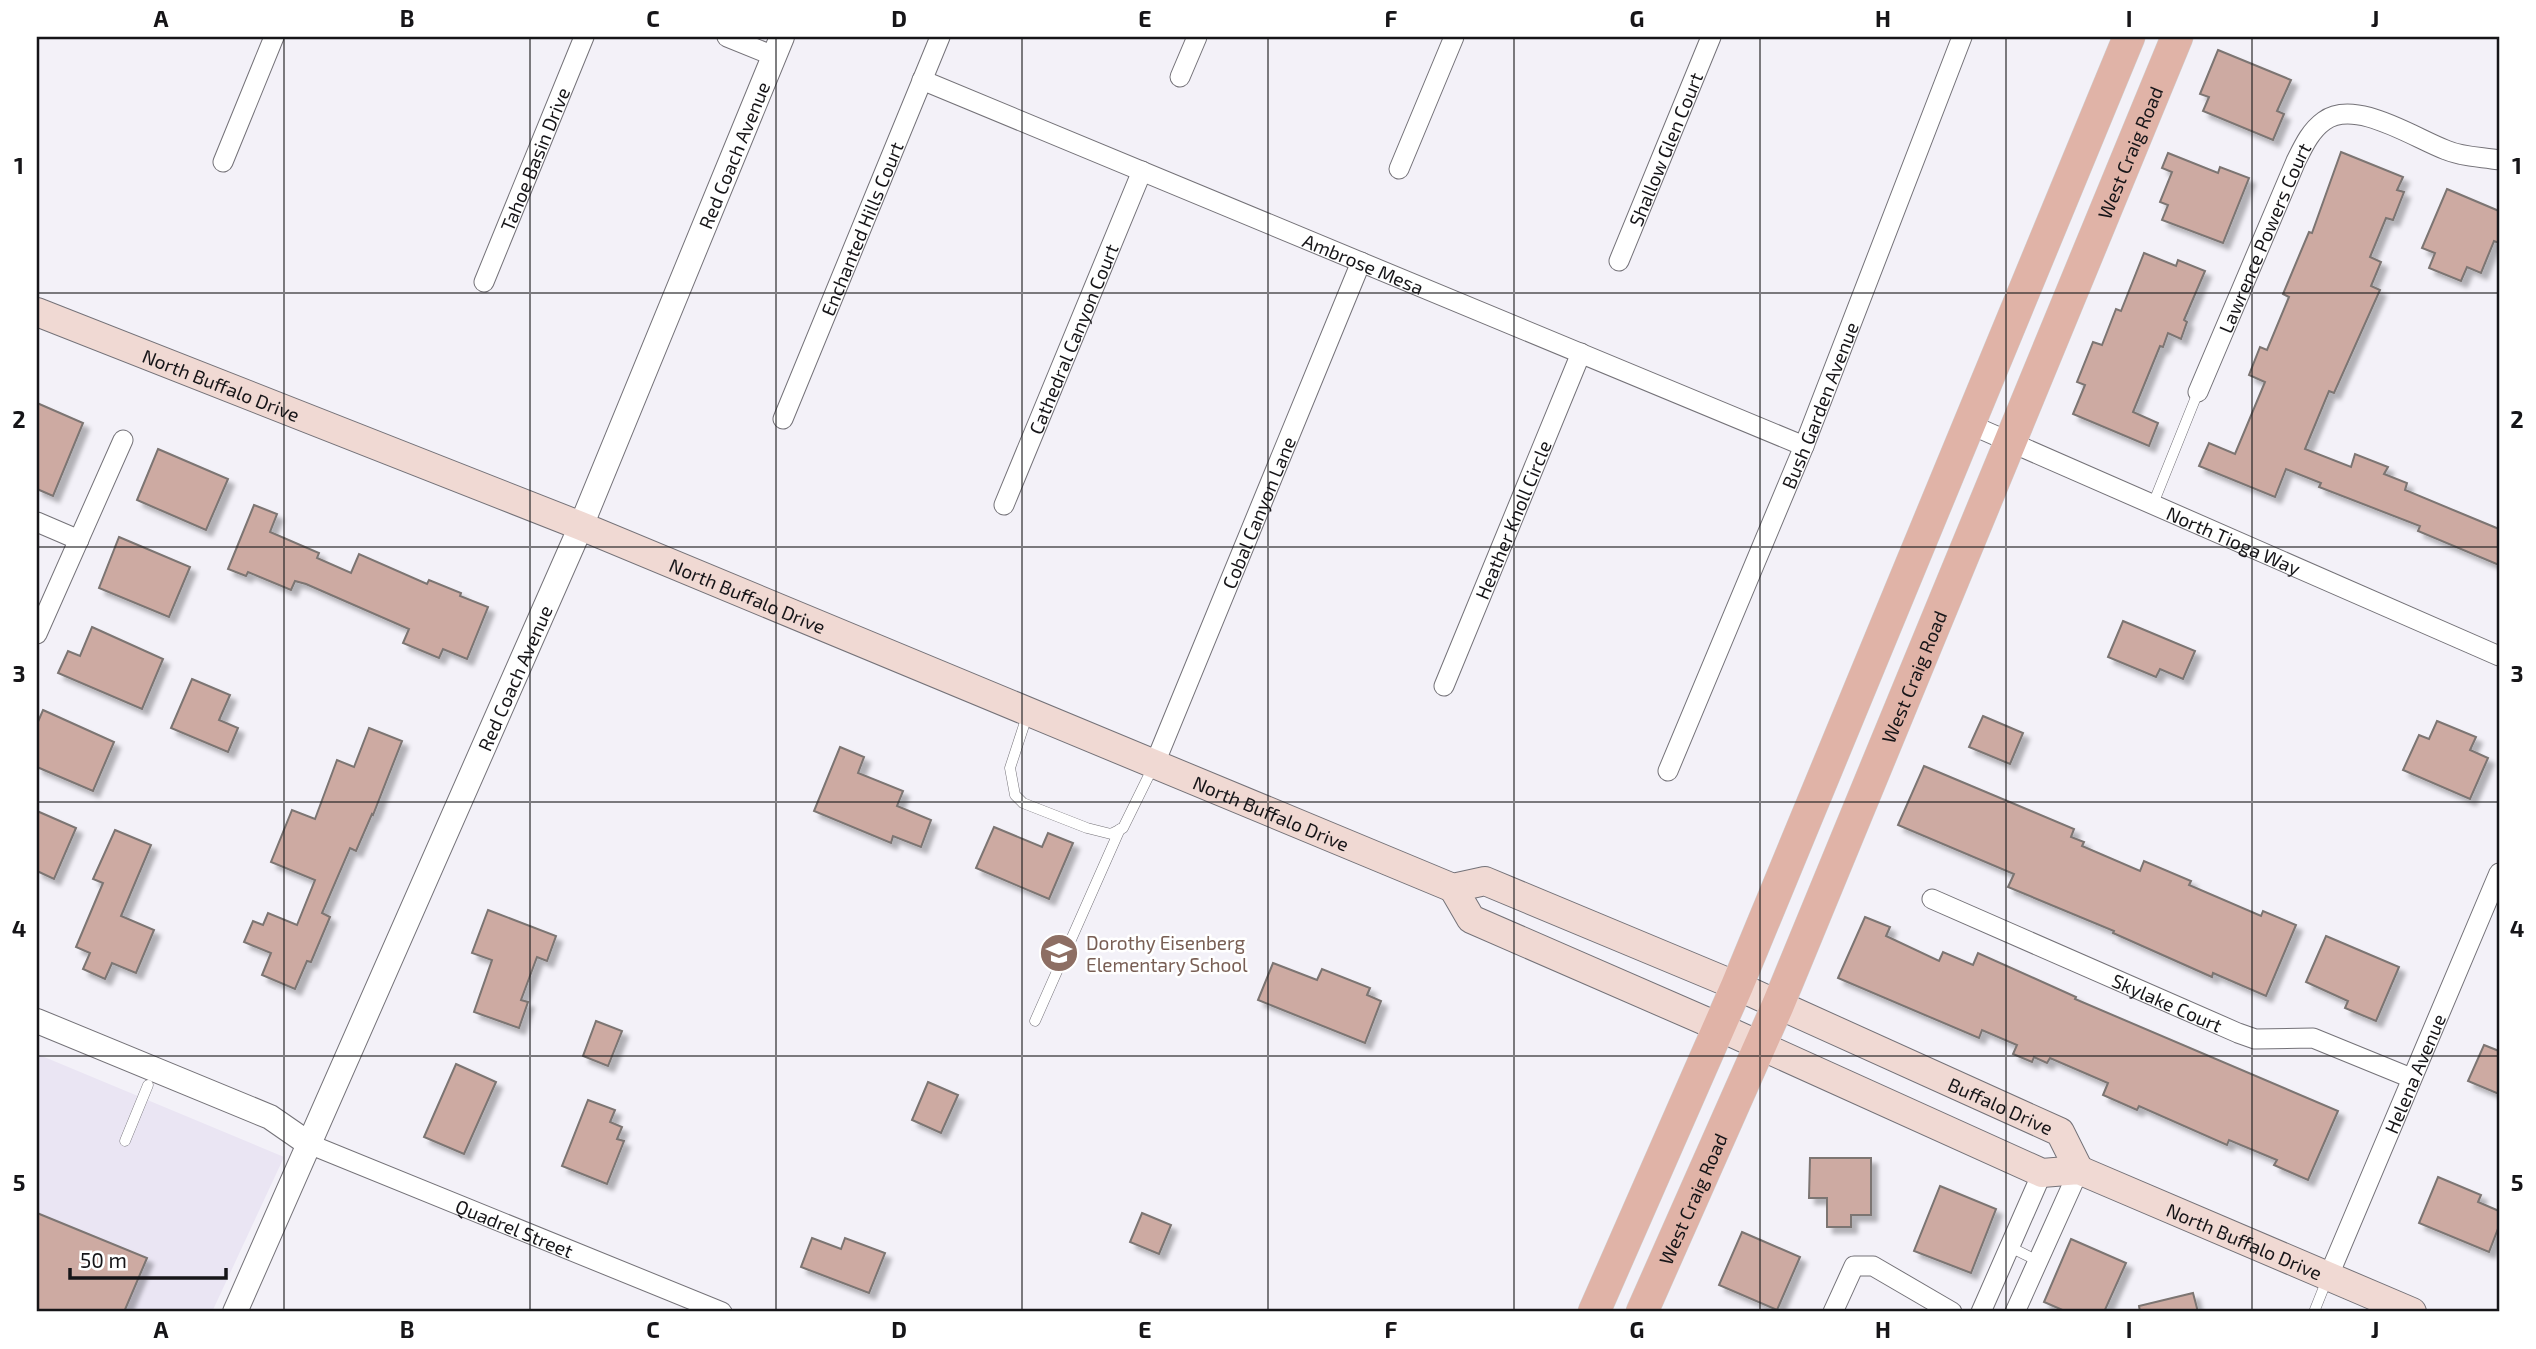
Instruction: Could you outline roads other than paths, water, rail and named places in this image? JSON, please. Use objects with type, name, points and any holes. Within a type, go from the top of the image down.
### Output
[{"type":"main road","points":[[1594,1312],[1737,986],[2129,37]]},
{"type":"main road","name":"West Craig Road","points":[[1642,1312],[1778,1005],[2177,37]]},
{"type":"main road","name":"North Buffalo Drive","points":[[37,312],[581,526],[1453,888]]},
{"type":"main road","points":[[1737,986],[1485,881],[1453,888],[1471,919],[1719,1027],[2042,1173],[2079,1170]]},
{"type":"main road","name":"Buffalo Drive","points":[[1737,986],[2060,1132],[2079,1170]]},
{"type":"main road","name":"North Buffalo Drive","points":[[2079,1170],[2412,1312]]},
{"type":"street","points":[[223,162],[274,37]]},
{"type":"street","name":"Tahoe Basin Drive","points":[[484,282],[584,37]]},
{"type":"street","points":[[727,37],[778,46]]},
{"type":"street","name":"Enchanted Hills Court","points":[[783,419],[940,37]]},
{"type":"street","points":[[1180,77],[1196,37]]},
{"type":"street","points":[[1399,169],[1454,37]]},
{"type":"street","name":"Shallow Glen Court","points":[[1619,261],[1711,37]]},
{"type":"street","name":"Bush Garden Avenue","points":[[1668,771],[1804,446],[1962,37]]},
{"type":"street","name":"Red Coach Avenue","points":[[235,1312],[581,526],[778,46]]},
{"type":"street","name":"Ambrose Mesa","points":[[922,79],[1804,446]]},
{"type":"street","name":"Lawrence Powers Court","points":[[2198,392],[2307,138],[2324,121],[2339,114],[2358,113],[2449,152],[2499,160]]},
{"type":"street","name":"Cathedral Canyon Court","points":[[1004,505],[1142,171]]},
{"type":"street","name":"Cobal Canyon Lane","points":[[1155,763],[1361,262]]},
{"type":"street","name":"Heather Knoll Circle","points":[[1444,687],[1581,353]]},
{"type":"street","name":"North Tioga Way","points":[[1969,424],[2499,656]]},
{"type":"street","points":[[37,634],[123,440]]},
{"type":"street","points":[[37,522],[79,540]]},
{"type":"street","name":"Helena Avenue","points":[[2329,1275],[2499,873]]},
{"type":"street","name":"Skylake Court","points":[[1932,899],[2255,1039],[2313,1038],[2411,1078]]},
{"type":"street","name":"Quadrel Street","points":[[37,1021],[152,1077]]},
{"type":"street","name":"Quadrel Street","points":[[37,1039],[270,1118],[309,1144],[722,1312]]},
{"type":"street","points":[[2015,1312],[2079,1170]]},
{"type":"street","points":[[1981,1312],[2042,1173]]},
{"type":"street","points":[[1833,1312],[1854,1266],[1873,1266],[1952,1312]]},
{"type":"lane","points":[[2153,504],[2198,392]]},
{"type":"lane","points":[[1029,711],[1010,768],[1015,795],[1023,803],[1087,828],[1111,834],[1123,828],[1155,763]]},
{"type":"lane","points":[[1035,1021],[1120,829]]},
{"type":"lane","points":[[125,1141],[152,1077]]},
{"type":"lane","points":[[2010,1247],[2038,1261]]},
{"type":"lane","points":[[2314,1312],[2329,1275]]},
{"type":"place","name":"Dorothy Eisenberg Elementary School","points":[[1059,953]]}]
